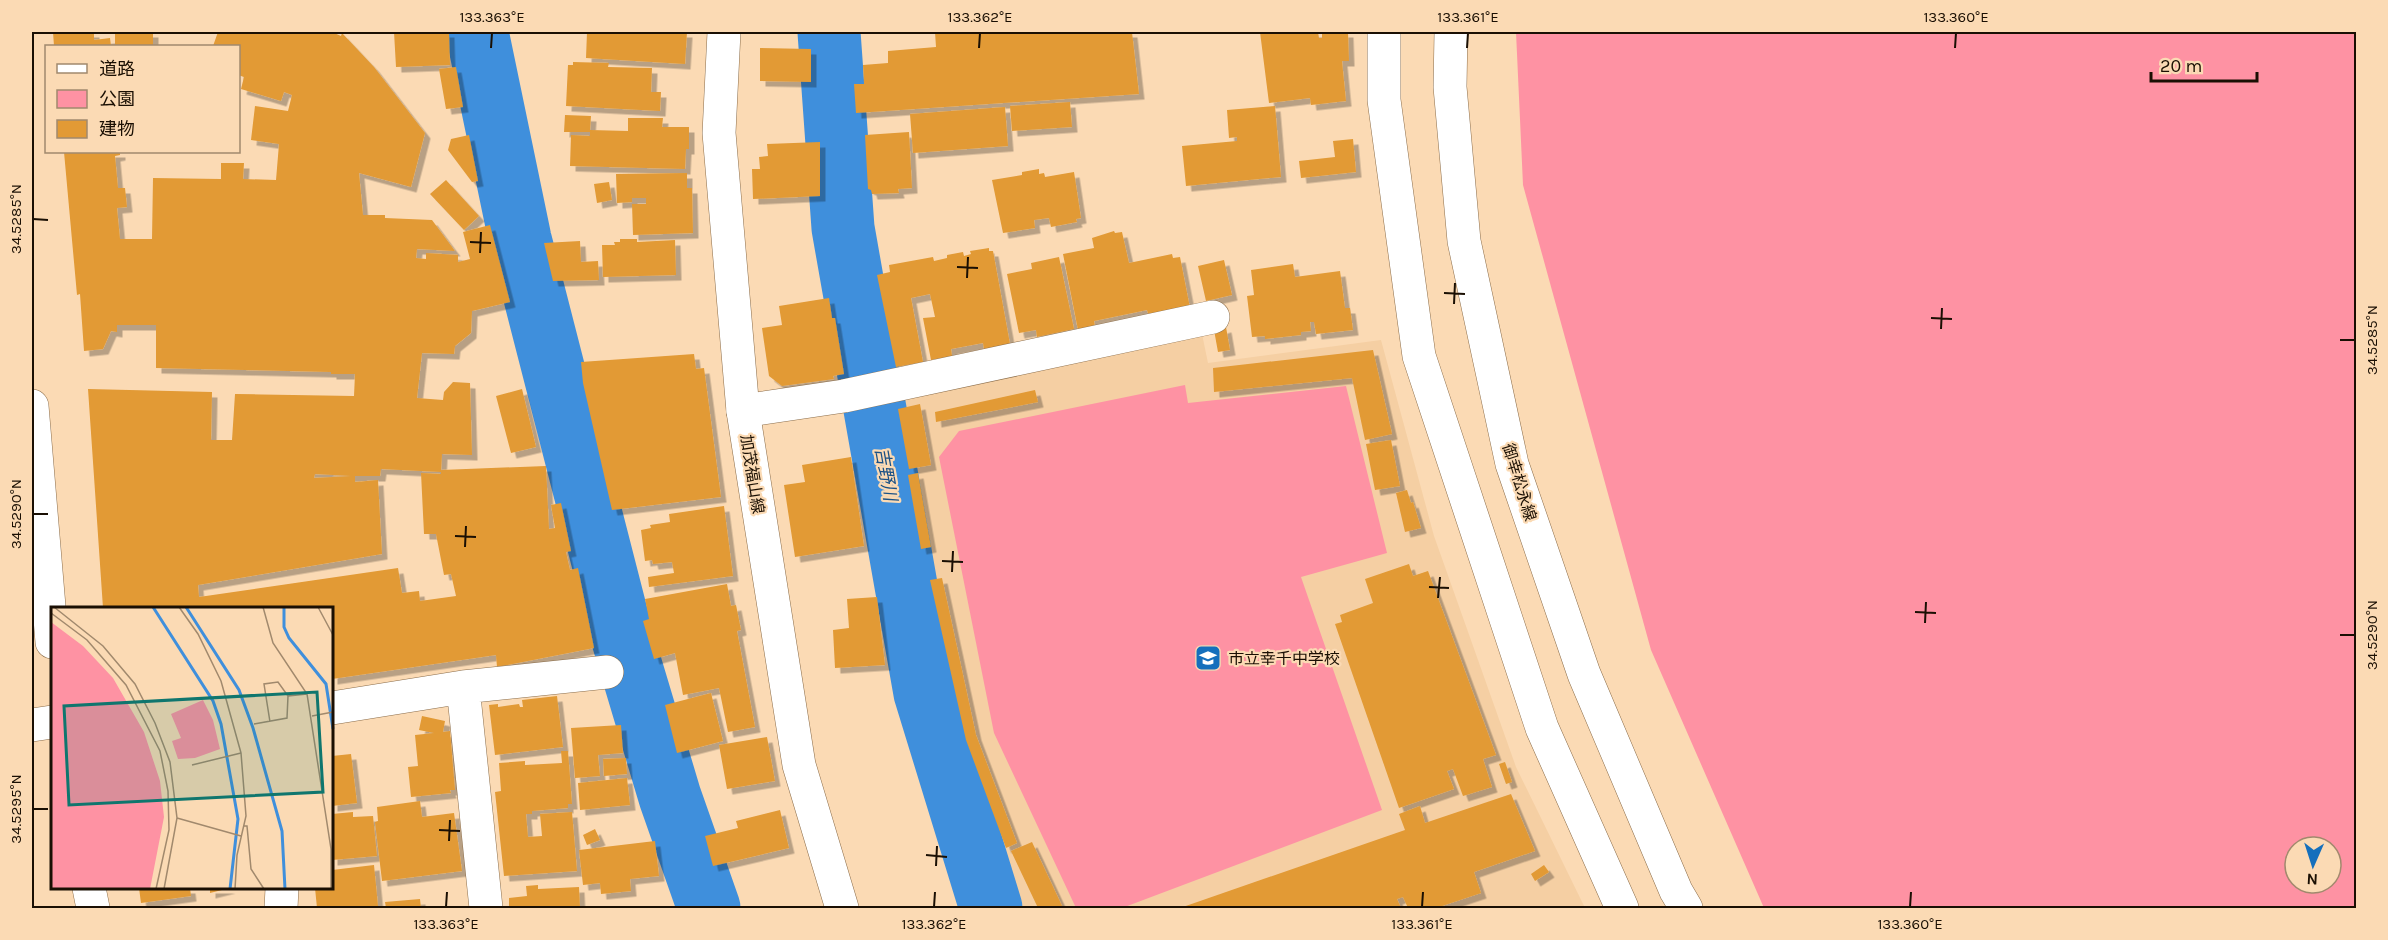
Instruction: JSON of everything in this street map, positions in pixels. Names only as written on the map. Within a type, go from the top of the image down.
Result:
[{"type":"street","name":"加茂福山線","points":[[724,32],[719,133],[743,411],[799,765],[842,909]]},
{"type":"street","points":[[1384,32],[1384,100],[1419,356],[1542,728],[1622,909]]},
{"type":"street","name":"御幸松永線","points":[[1451,32],[1450,87],[1464,241],[1512,464],[1584,674],[1676,891],[1686,909]]},
{"type":"street","points":[[743,411],[844,396],[1214,316]]},
{"type":"street","points":[[32,406],[51,630]]},
{"type":"street","points":[[333,708],[463,687],[607,672]]},
{"type":"street","points":[[463,687],[486,909]]},
{"type":"street","points":[[32,725],[51,722]]},
{"type":"street","points":[[89,889],[93,909]]},
{"type":"street","points":[[281,909],[282,889]]},
{"type":"shaded area","name":"市立幸千中学校","points":[[1202,334],[1208,363],[1381,340],[1434,536],[1516,767],[1585,908],[1016,908],[957,747],[919,570],[888,399]]},
{"type":"green space","points":[[1516,32],[2356,32],[2356,908],[1764,908],[1651,650],[1523,185]]},
{"type":"green space","points":[[1185,385],[1188,403],[1346,386],[1387,553],[1301,577],[1382,810],[1122,908],[1076,908],[994,733],[939,457],[959,431]]},
{"type":"building","points":[[53,32],[94,32],[94,40],[110,38],[111,45],[54,45]]},
{"type":"building","points":[[153,32],[153,45],[115,45],[115,33]]},
{"type":"building","points":[[218,32],[332,32],[341,36],[342,33],[374,67],[425,133],[411,187],[359,173],[363,215],[432,220],[455,251],[417,249],[416,258],[426,259],[426,253],[458,255],[458,262],[470,259],[463,232],[490,225],[510,302],[472,311],[471,333],[455,346],[454,354],[422,353],[417,398],[443,400],[444,392],[453,382],[470,383],[472,455],[442,454],[441,470],[546,466],[549,529],[555,528],[551,505],[561,503],[571,551],[566,552],[570,570],[578,568],[594,648],[497,667],[496,655],[333,679],[333,607],[103,607],[88,389],[212,392],[211,440],[232,440],[235,394],[354,396],[355,374],[156,368],[156,325],[117,325],[117,332],[111,331],[103,349],[84,351],[64,153],[120,153],[115,156],[118,188],[125,188],[127,207],[117,208],[120,239],[152,239],[153,178],[221,179],[221,163],[244,163],[243,179],[276,180],[279,144],[251,140],[255,106],[288,111],[292,95],[284,92],[281,101],[241,89],[244,77],[240,76],[240,45],[213,45]],"holes":[[[381,469],[441,472],[441,474],[421,473],[424,534],[436,534],[444,575],[451,574],[456,596],[420,601],[419,591],[402,593],[398,568],[199,597],[198,585],[382,554],[378,480],[355,482],[355,476],[380,476]],[[315,474],[351,476],[314,478]]]},
{"type":"building","points":[[394,32],[449,32],[450,65],[396,67]]},
{"type":"building","points":[[587,32],[687,32],[685,64],[586,58]]},
{"type":"building","points":[[935,32],[1132,32],[1139,94],[856,113],[854,84],[864,84],[863,65],[888,63],[888,51],[936,47]]},
{"type":"building","points":[[1260,32],[1318,32],[1319,38],[1322,38],[1322,32],[1348,32],[1349,61],[1342,61],[1346,101],[1311,105],[1310,98],[1269,103]]},
{"type":"building","points":[[760,48],[811,49],[811,82],[760,81]]},
{"type":"building","points":[[573,62],[609,63],[608,67],[652,68],[651,92],[661,92],[660,111],[566,106],[568,65],[573,65]]},
{"type":"building","points":[[456,67],[463,107],[446,109],[439,69]]},
{"type":"building","points":[[1070,102],[1072,127],[1012,131],[1010,106]]},
{"type":"building","points":[[1275,106],[1281,177],[1186,186],[1182,146],[1237,141],[1237,137],[1229,138],[1227,110]]},
{"type":"building","points":[[1005,107],[1008,146],[913,153],[910,114]]},
{"type":"building","points":[[565,115],[591,116],[590,130],[628,131],[628,118],[663,118],[662,127],[689,127],[689,149],[686,149],[685,169],[570,166],[571,135],[590,136],[590,132],[564,132]]},
{"type":"building","points":[[909,132],[912,188],[898,189],[899,193],[872,194],[868,189],[865,135]]},
{"type":"building","points":[[469,135],[478,181],[472,182],[448,150],[451,139]]},
{"type":"building","points":[[1353,139],[1356,172],[1301,178],[1299,161],[1335,157],[1333,141]]},
{"type":"building","points":[[820,142],[820,196],[753,199],[752,169],[760,169],[759,157],[768,156],[767,144]]},
{"type":"building","points":[[1039,169],[1039,174],[1044,173],[1045,177],[1074,172],[1081,218],[1076,219],[1077,222],[1051,227],[1049,218],[1034,220],[1035,228],[1003,233],[992,180],[1022,175],[1022,172]]},
{"type":"building","points":[[687,173],[687,188],[692,188],[693,233],[633,235],[632,204],[646,204],[646,198],[632,198],[632,202],[617,203],[616,174]]},
{"type":"building","points":[[446,180],[479,216],[464,230],[430,194]]},
{"type":"building","points":[[609,182],[612,200],[597,203],[594,184]]},
{"type":"building","points":[[1114,231],[1115,233],[1122,232],[1129,263],[1172,254],[1173,258],[1180,257],[1190,308],[1149,316],[1147,310],[1094,321],[1095,327],[1078,330],[1063,254],[1094,248],[1092,238]]},
{"type":"building","points":[[620,239],[637,239],[637,242],[675,240],[676,275],[603,277],[602,245],[615,245],[614,242],[620,242]]},
{"type":"building","points":[[580,241],[581,262],[598,261],[599,280],[553,281],[544,243]]},
{"type":"building","points":[[989,248],[989,251],[993,251],[1010,344],[984,349],[983,343],[951,349],[952,356],[931,360],[923,318],[935,317],[930,294],[911,298],[923,362],[896,367],[877,275],[890,272],[889,265],[933,257],[934,261],[947,258],[947,255],[963,252],[964,256],[971,254],[970,251]]},
{"type":"building","points":[[1059,257],[1074,329],[1037,337],[1036,330],[1019,333],[1007,274],[1032,269],[1031,263]]},
{"type":"building","points":[[1224,260],[1232,295],[1206,301],[1198,266]]},
{"type":"building","points":[[1293,264],[1295,277],[1340,271],[1345,308],[1350,308],[1353,330],[1316,334],[1314,322],[1310,322],[1311,331],[1301,332],[1301,335],[1265,339],[1265,336],[1252,337],[1247,296],[1254,295],[1251,270]]},
{"type":"building","points":[[829,298],[832,318],[835,318],[844,374],[833,376],[834,379],[782,386],[769,376],[762,328],[782,325],[779,306]]},
{"type":"building","points":[[1226,327],[1230,350],[1218,352],[1214,330]]},
{"type":"building","points":[[1373,350],[1392,434],[1365,440],[1352,378],[1214,392],[1213,368]]},
{"type":"building","points":[[694,354],[696,369],[704,368],[721,497],[612,510],[583,383],[581,362]]},
{"type":"building","points":[[522,389],[536,447],[511,453],[496,396]]},
{"type":"building","points":[[1035,390],[1038,402],[936,422],[935,412]]},
{"type":"building","points":[[920,404],[931,465],[909,469],[898,409]]},
{"type":"building","points":[[1391,440],[1400,486],[1375,490],[1366,444]]},
{"type":"building","points":[[851,457],[864,546],[795,557],[784,485],[805,482],[802,465]]},
{"type":"building","points":[[918,473],[931,547],[921,549],[908,475]]},
{"type":"building","points":[[1407,490],[1421,528],[1405,532],[1396,493]]},
{"type":"building","points":[[724,506],[733,576],[649,587],[648,577],[674,573],[672,562],[653,564],[652,560],[645,561],[641,530],[651,528],[650,525],[670,522],[669,514]]},
{"type":"building","points":[[1409,564],[1413,576],[1428,571],[1496,755],[1483,759],[1492,787],[1463,796],[1453,769],[1447,771],[1454,789],[1399,808],[1335,624],[1342,622],[1340,615],[1373,603],[1365,579]]},
{"type":"building","points":[[942,578],[976,735],[1017,843],[1006,848],[966,740],[930,580]]},
{"type":"building","points":[[727,584],[731,606],[736,605],[741,630],[737,631],[755,727],[728,732],[719,688],[683,695],[675,653],[654,659],[643,621],[649,619],[645,599]]},
{"type":"building","points":[[877,597],[885,665],[835,668],[833,630],[849,628],[847,599]]},
{"type":"building","points":[[711,693],[723,741],[677,753],[665,705]]},
{"type":"building","points":[[557,696],[563,747],[495,755],[489,705],[498,704],[498,707],[519,704],[523,707],[522,700]]},
{"type":"building","points":[[422,716],[445,721],[443,732],[450,731],[455,790],[450,790],[451,793],[411,797],[408,767],[418,766],[415,735],[434,733],[419,730]]},
{"type":"building","points":[[621,725],[623,753],[598,755],[600,776],[575,778],[571,728]]},
{"type":"building","points":[[767,737],[775,781],[727,789],[719,745]]},
{"type":"building","points":[[561,751],[568,751],[572,804],[568,804],[568,808],[532,811],[532,814],[526,814],[528,837],[542,836],[540,814],[572,812],[577,871],[504,876],[495,792],[501,791],[499,763],[525,761],[525,765],[562,763]]},
{"type":"building","points":[[351,754],[357,803],[333,806],[333,756]]},
{"type":"building","points":[[626,758],[627,774],[604,776],[603,759]]},
{"type":"building","points":[[1505,762],[1512,782],[1506,784],[1499,764]]},
{"type":"building","points":[[627,778],[630,805],[580,810],[578,783]]},
{"type":"building","points":[[1511,794],[1535,851],[1474,872],[1481,893],[1436,908],[1408,908],[1403,897],[1397,899],[1401,908],[1382,908],[1381,906],[1373,908],[1180,908],[1405,830],[1399,814],[1420,806],[1425,823]]},
{"type":"building","points":[[420,801],[422,817],[454,813],[462,871],[382,881],[375,822],[378,821],[377,807]]},
{"type":"building","points":[[780,810],[789,848],[713,866],[705,836],[738,828],[736,821]]},
{"type":"building","points":[[353,812],[353,817],[373,816],[377,856],[333,860],[333,814]]},
{"type":"building","points":[[595,829],[600,840],[587,845],[583,835]]},
{"type":"building","points":[[655,841],[659,876],[630,879],[631,891],[601,894],[600,883],[583,885],[579,850]]},
{"type":"building","points":[[1032,842],[1063,908],[1038,908],[1011,851]]},
{"type":"building","points":[[374,865],[378,906],[317,908],[315,889],[333,889],[333,870]]},
{"type":"building","points":[[1544,865],[1549,872],[1535,881],[1531,874]]},
{"type":"building","points":[[538,885],[538,889],[579,887],[580,908],[509,908],[509,898],[527,896],[526,886]]},
{"type":"building","points":[[139,889],[190,889],[191,896],[141,903]]},
{"type":"building","points":[[210,889],[226,889],[210,893]]},
{"type":"building","points":[[420,899],[421,908],[386,908],[385,902]]},
{"type":"waterway","points":[[477,32],[520,239],[623,640],[670,797],[709,908]]},
{"type":"waterway","name":"吉野川","points":[[829,32],[843,228],[925,693],[991,908]]},
{"type":"place","name":"市立幸千中学校","points":[[1208,658]]}]
